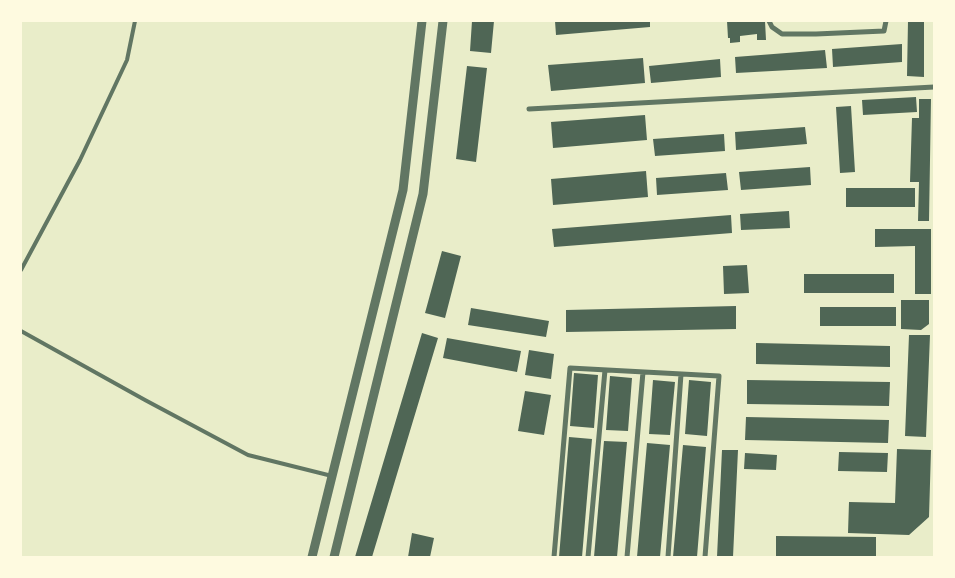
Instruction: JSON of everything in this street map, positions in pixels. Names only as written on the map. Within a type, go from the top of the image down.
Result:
[{"type":"street","points":[[312,557],[402,190],[422,21]]},
{"type":"street","points":[[334,557],[423,194],[443,21]]},
{"type":"street","points":[[769,21],[772,27],[782,34],[884,32],[886,21]]},
{"type":"street","points":[[529,109],[934,87]]},
{"type":"street","points":[[554,557],[570,368],[719,376],[705,557]]},
{"type":"street","points":[[588,557],[605,370]]},
{"type":"street","points":[[627,557],[643,372]]},
{"type":"street","points":[[668,557],[682,374]]},
{"type":"lane","points":[[21,270],[80,160],[127,60],[135,21]]},
{"type":"lane","points":[[21,331],[248,455],[332,476]]},
{"type":"building","points":[[472,21],[494,21],[491,53],[470,51]]},
{"type":"building","points":[[555,21],[650,21],[650,27],[556,35]]},
{"type":"building","points":[[727,21],[765,21],[766,40],[757,40],[757,34],[740,36],[740,42],[730,43]]},
{"type":"building","points":[[908,21],[924,21],[924,77],[907,76]]},
{"type":"building","points":[[902,44],[902,62],[833,67],[832,49]]},
{"type":"building","points":[[825,50],[827,68],[736,73],[735,57]]},
{"type":"building","points":[[643,58],[645,83],[551,91],[548,65]]},
{"type":"building","points":[[720,59],[721,77],[651,83],[649,66]]},
{"type":"building","points":[[467,66],[487,68],[476,162],[456,159]]},
{"type":"building","points":[[916,97],[917,112],[863,115],[862,100]]},
{"type":"building","points":[[919,99],[931,99],[929,221],[918,221],[919,182],[910,182],[912,118],[919,118]]},
{"type":"building","points":[[851,106],[855,172],[840,173],[836,107]]},
{"type":"building","points":[[645,115],[647,140],[553,148],[551,122]]},
{"type":"building","points":[[805,127],[807,144],[736,150],[735,132]]},
{"type":"building","points":[[724,134],[725,151],[655,156],[653,139]]},
{"type":"building","points":[[810,167],[811,185],[741,190],[739,172]]},
{"type":"building","points":[[646,171],[648,197],[553,205],[551,179]]},
{"type":"building","points":[[726,173],[728,190],[657,195],[656,178]]},
{"type":"building","points":[[846,188],[915,188],[915,207],[846,207]]},
{"type":"building","points":[[789,211],[790,228],[741,230],[740,214]]},
{"type":"building","points":[[731,215],[732,233],[554,247],[552,229]]},
{"type":"building","points":[[875,229],[931,229],[931,294],[915,294],[915,246],[875,247]]},
{"type":"building","points":[[442,251],[461,256],[445,318],[425,313]]},
{"type":"building","points":[[747,265],[749,293],[724,294],[723,266]]},
{"type":"building","points":[[804,274],[894,274],[894,293],[804,293]]},
{"type":"building","points":[[901,300],[929,300],[929,324],[921,330],[901,329]]},
{"type":"building","points":[[736,306],[736,329],[566,332],[566,310]]},
{"type":"building","points":[[820,307],[896,307],[896,326],[820,326]]},
{"type":"building","points":[[471,308],[549,321],[546,337],[468,325]]},
{"type":"building","points":[[422,333],[438,338],[372,557],[355,557]]},
{"type":"building","points":[[909,335],[930,335],[926,437],[905,436]]},
{"type":"building","points":[[447,338],[521,351],[517,372],[443,358]]},
{"type":"building","points":[[756,343],[890,346],[890,367],[756,364]]},
{"type":"building","points":[[529,350],[554,354],[551,379],[525,375]]},
{"type":"building","points":[[574,373],[598,375],[594,428],[570,426]]},
{"type":"building","points":[[610,376],[632,378],[628,431],[606,430]]},
{"type":"building","points":[[653,380],[675,382],[670,435],[649,434]]},
{"type":"building","points":[[689,380],[711,382],[707,436],[685,434]]},
{"type":"building","points":[[747,380],[890,382],[889,406],[747,404]]},
{"type":"building","points":[[525,391],[551,395],[544,435],[518,431]]},
{"type":"building","points":[[746,417],[889,420],[888,443],[745,440]]},
{"type":"building","points":[[569,437],[592,439],[582,557],[559,557]]},
{"type":"building","points":[[604,441],[627,442],[617,557],[594,557]]},
{"type":"building","points":[[647,443],[670,445],[660,557],[637,557]]},
{"type":"building","points":[[683,445],[706,447],[697,557],[673,557]]},
{"type":"building","points":[[897,449],[931,450],[929,517],[909,535],[848,533],[849,502],[895,503]]},
{"type":"building","points":[[722,450],[738,450],[733,557],[717,557]]},
{"type":"building","points":[[839,452],[888,453],[887,472],[838,471]]},
{"type":"building","points":[[745,453],[777,455],[776,470],[744,469]]},
{"type":"building","points":[[412,533],[434,538],[430,557],[408,557]]},
{"type":"building","points":[[776,536],[876,537],[876,557],[776,557]]}]
